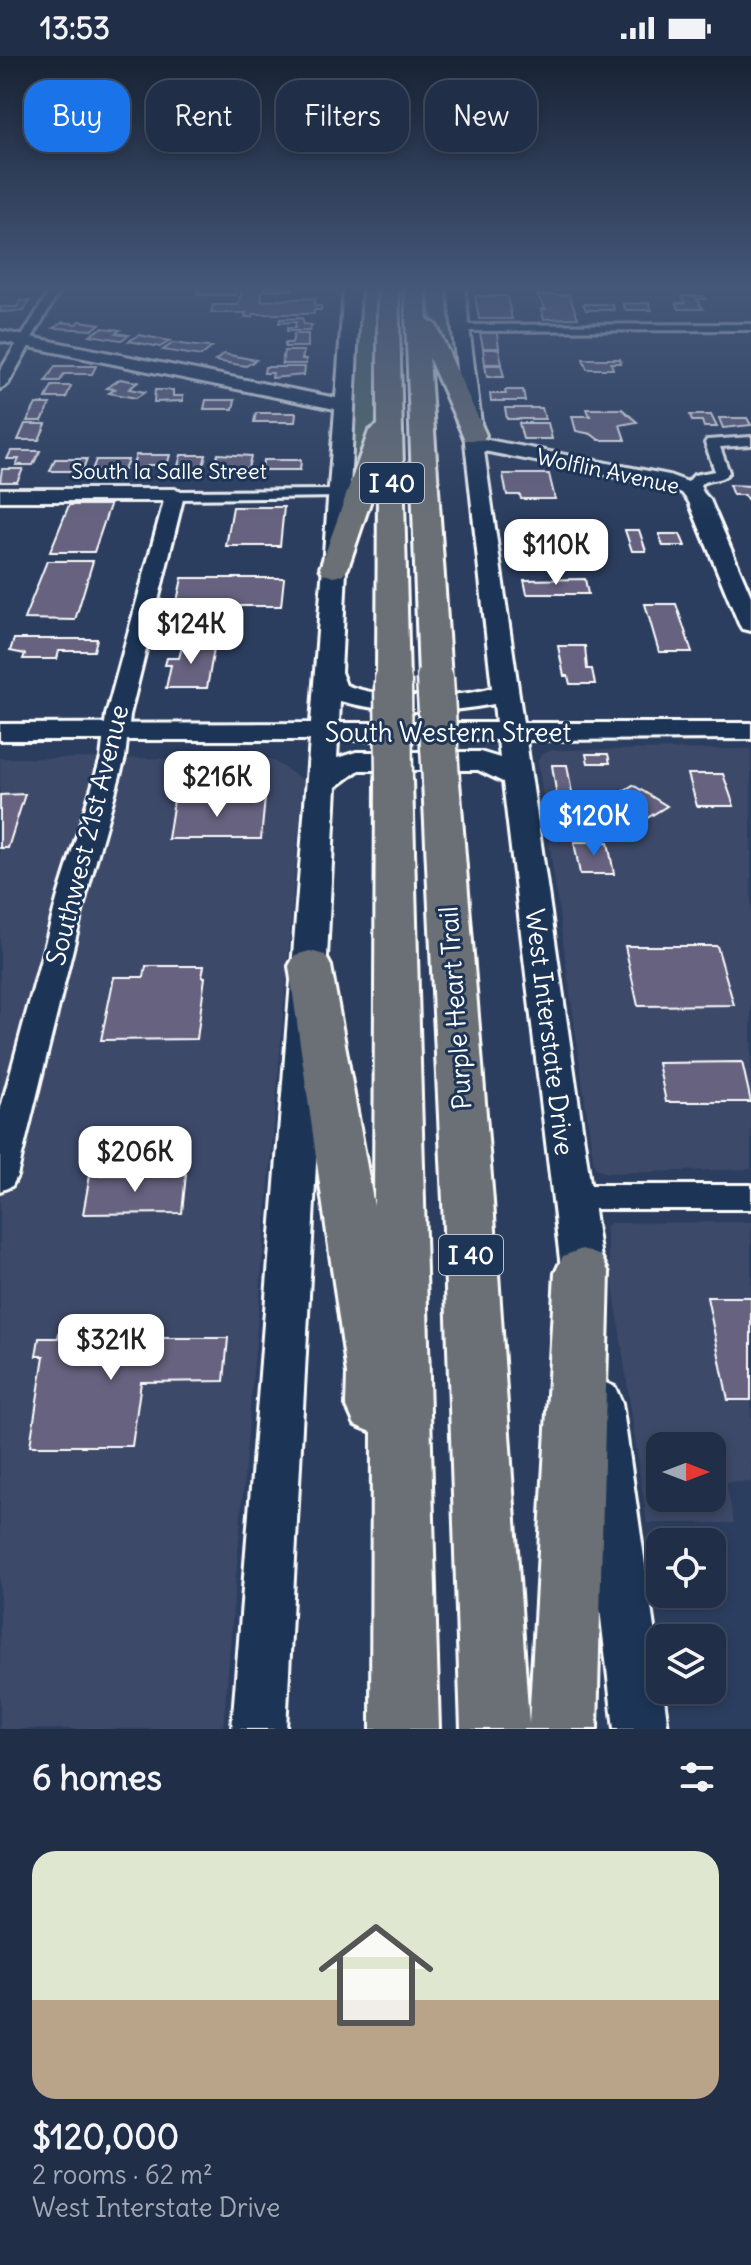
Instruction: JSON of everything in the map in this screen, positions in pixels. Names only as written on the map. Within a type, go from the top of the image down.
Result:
[{"type":"highway","name":"Purple Heart Trail","points":[[391,365],[393,680],[417,781],[468,1201],[495,1729]]},
{"type":"highway","name":"Purple Heart Trail","points":[[405,1729],[417,781],[435,678],[419,365]]},
{"type":"highway","points":[[444,365],[474,439]]},
{"type":"highway","points":[[334,568],[379,437],[392,388]]},
{"type":"highway","points":[[310,966],[375,1374],[376,1564],[396,1729]]},
{"type":"highway","points":[[563,1729],[582,1273]]},
{"type":"main road","points":[[145,365],[345,405]]},
{"type":"main road","points":[[259,1729],[347,365]]},
{"type":"main road","name":"West Interstate Drive","points":[[465,365],[505,692],[641,1729]]},
{"type":"main road","name":"Wolflin Avenue","points":[[474,439],[699,489],[751,624]]},
{"type":"main road","points":[[328,672],[335,690],[373,701],[471,702],[491,699],[505,692]]},
{"type":"main road","name":"South Western Street","points":[[0,732],[751,731]]},
{"type":"main road","points":[[321,784],[345,765],[356,761],[480,761],[500,767],[517,778]]},
{"type":"street","points":[[0,384],[11,365]]},
{"type":"street","points":[[699,489],[722,472],[712,443],[751,441]]},
{"type":"street","name":"South la Salle Street","points":[[0,495],[339,494]]},
{"type":"street","name":"Southwest 21st Avenue","points":[[0,1176],[72,896],[113,758],[116,732],[175,495]]},
{"type":"street","points":[[572,1197],[751,1197]]},
{"type":"shaded area","points":[[751,749],[751,1169],[607,1173],[598,1170],[594,1165],[538,761],[541,755],[552,750]]},
{"type":"shaded area","points":[[0,758],[270,759],[303,780],[223,1729],[0,1729]]},
{"type":"shaded area","points":[[751,1222],[751,1482],[726,1482],[734,1523],[647,1523],[605,1227],[611,1223]]},
{"type":"green space","points":[[353,365],[379,365],[379,416],[369,457],[347,503]]},
{"type":"green space","points":[[452,365],[458,365],[461,384]]},
{"type":"building","points":[[485,365],[501,365],[504,377],[487,377]]},
{"type":"building","points":[[585,365],[612,365],[613,369],[587,369]]},
{"type":"building","points":[[55,366],[96,366],[92,374],[64,374],[60,381],[46,381]]},
{"type":"building","points":[[265,367],[305,367],[304,375],[272,378],[273,373],[264,373]]},
{"type":"building","points":[[120,379],[138,382],[129,389],[145,392],[136,398],[109,393],[115,389],[107,388]]},
{"type":"building","points":[[52,386],[71,386],[66,398],[46,398]]},
{"type":"building","points":[[155,390],[173,390],[173,396],[183,396],[183,401],[154,402]]},
{"type":"building","points":[[505,390],[523,390],[525,401],[491,401],[490,394],[506,394]]},
{"type":"building","points":[[206,400],[235,400],[233,409],[204,409]]},
{"type":"building","points":[[36,404],[50,404],[42,421],[27,421]]},
{"type":"building","points":[[505,408],[542,408],[545,419],[507,419]]},
{"type":"building","points":[[587,409],[622,409],[637,422],[620,425],[625,440],[599,440],[591,434],[576,431],[572,416],[590,416]]},
{"type":"building","points":[[256,413],[296,413],[295,422],[254,422]]},
{"type":"building","points":[[690,415],[711,415],[717,427],[704,427],[702,421],[692,421]]},
{"type":"building","points":[[719,418],[747,418],[751,425],[723,428]]},
{"type":"building","points":[[519,423],[548,423],[552,439],[523,439]]},
{"type":"building","points":[[25,424],[46,424],[39,440],[18,440]]},
{"type":"building","points":[[11,451],[40,451],[33,465],[16,465],[19,459],[7,459]]},
{"type":"building","points":[[218,454],[251,456],[248,468],[214,470]]},
{"type":"building","points":[[136,455],[170,455],[167,465],[148,465],[147,470],[131,470]]},
{"type":"building","points":[[181,455],[206,455],[202,470],[184,470],[185,466],[178,466]]},
{"type":"building","points":[[55,459],[87,459],[82,471],[50,471]]},
{"type":"building","points":[[96,460],[128,460],[124,470],[92,470]]},
{"type":"building","points":[[263,460],[301,460],[300,470],[262,470]]},
{"type":"building","points":[[2,469],[23,469],[17,482],[0,482]]},
{"type":"building","points":[[503,474],[549,474],[555,499],[521,499],[520,495],[507,495]]},
{"type":"building","points":[[729,485],[751,486],[751,504],[744,495],[733,495]]},
{"type":"building","points":[[69,505],[110,505],[94,552],[50,552]]},
{"type":"building","points":[[233,507],[284,507],[280,546],[226,546]]},
{"type":"building","points":[[625,530],[639,530],[646,551],[632,551]]},
{"type":"building","points":[[659,534],[680,534],[685,546],[663,546]]},
{"type":"building","points":[[47,561],[93,561],[75,620],[24,619]]},
{"type":"building","points":[[182,578],[284,578],[281,606],[176,606]]},
{"type":"building","points":[[585,579],[588,594],[527,594],[524,580]]},
{"type":"building","points":[[645,604],[676,604],[692,652],[659,652]]},
{"type":"building","points":[[14,639],[97,639],[94,651],[59,651],[57,659],[23,659],[25,654],[10,651]]},
{"type":"building","points":[[183,643],[215,643],[207,688],[166,688],[171,665],[165,665],[167,658],[179,658]]},
{"type":"building","points":[[558,646],[585,646],[587,669],[592,669],[595,684],[570,684],[568,676],[564,676]]},
{"type":"building","points":[[586,754],[608,754],[610,763],[588,763]]},
{"type":"building","points":[[552,765],[567,765],[574,804],[558,804]]},
{"type":"building","points":[[688,774],[723,774],[734,806],[697,806]]},
{"type":"building","points":[[633,785],[667,806],[639,823],[606,802]]},
{"type":"building","points":[[25,794],[8,848],[0,848],[0,795]]},
{"type":"building","points":[[265,798],[261,839],[168,839],[174,800]]},
{"type":"building","points":[[574,842],[608,842],[614,874],[580,874]]},
{"type":"building","points":[[625,946],[717,946],[734,1005],[638,1006]]},
{"type":"building","points":[[146,966],[204,966],[197,1039],[101,1040],[114,977],[144,977]]},
{"type":"building","points":[[742,1062],[751,1102],[666,1102],[658,1063]]},
{"type":"building","points":[[186,1174],[182,1213],[83,1214],[90,1175]]},
{"type":"building","points":[[707,1297],[751,1297],[751,1400],[728,1400]]},
{"type":"building","points":[[60,1330],[148,1330],[147,1338],[228,1338],[224,1381],[141,1382],[132,1446],[30,1446],[44,1356],[36,1356],[39,1338],[58,1338]]}]
